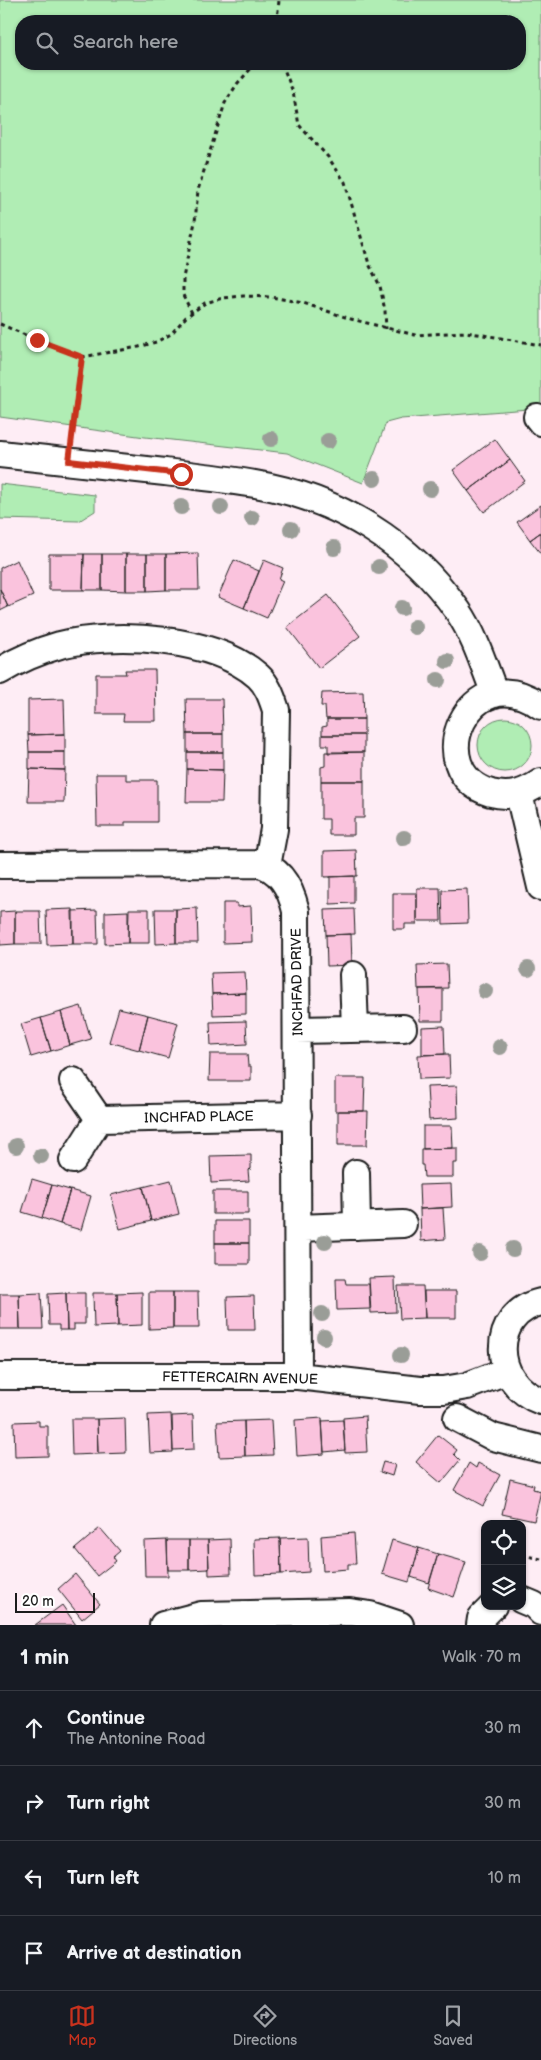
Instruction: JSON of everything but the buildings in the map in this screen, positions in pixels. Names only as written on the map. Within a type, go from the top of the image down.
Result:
[{"type":"street","points":[[0,454],[257,484],[306,497],[355,517],[397,544],[437,584],[459,612],[477,647],[495,694]]},
{"type":"street","points":[[0,671],[24,658],[60,645],[96,640],[136,638],[171,641],[203,649],[237,662],[259,677],[270,693],[276,710],[274,829],[267,866],[258,864],[0,865]]},
{"type":"street","points":[[541,706],[527,697],[511,693],[495,694],[479,701],[466,713],[457,729],[455,747],[459,764],[469,780],[484,790],[501,795],[530,788],[541,887]]},
{"type":"street","name":"INCHFAD DRIVE","points":[[267,866],[288,886],[296,911],[298,1376]]},
{"type":"street","points":[[354,975],[355,1029]]},
{"type":"street","points":[[297,1030],[403,1028]]},
{"type":"street","points":[[73,1081],[99,1120],[73,1160]]},
{"type":"street","name":"INCHFAD PLACE","points":[[99,1120],[298,1115]]},
{"type":"street","points":[[356,1173],[357,1226]]},
{"type":"street","points":[[298,1228],[403,1224]]},
{"type":"street","points":[[541,1302],[523,1310],[511,1322],[504,1338],[502,1355],[506,1371],[516,1386],[529,1396],[541,1401]]},
{"type":"street","name":"FETTERCAIRN AVENUE","points":[[0,1376],[298,1376],[420,1390],[444,1390],[467,1386],[506,1371]]},
{"type":"street","points":[[457,1418],[492,1437],[541,1449]]},
{"type":"street","points":[[526,1602],[534,1605],[541,1612]]},
{"type":"street","points":[[480,1625],[481,1618],[489,1610]]},
{"type":"street","points":[[163,1625],[201,1615],[350,1612],[370,1615],[400,1625]]},
{"type":"path","points":[[278,15],[279,0]]},
{"type":"path","points":[[192,313],[183,295],[183,278],[195,222],[198,190],[225,103],[237,84],[250,70]]},
{"type":"path","points":[[284,70],[293,92],[299,125],[328,157],[344,182],[369,264],[380,286],[386,329]]},
{"type":"path","points":[[0,324],[82,357],[139,347],[156,342],[171,334],[205,303],[223,298],[271,297],[303,303],[386,329],[415,335],[466,332],[541,345]]},
{"type":"path","points":[[69,461],[82,357]]},
{"type":"path","points":[[526,1556],[541,1559]]},
{"type":"green space","points":[[0,0],[541,0],[541,408],[401,419],[386,423],[363,483],[287,453],[145,437],[0,417]]},
{"type":"green space","points":[[0,484],[95,495],[95,511],[79,521],[0,519]]},
{"type":"green space","points":[[505,718],[515,720],[524,726],[530,735],[532,745],[530,755],[524,764],[515,770],[505,772],[495,770],[486,764],[480,755],[478,745],[480,735],[486,726],[495,720]]},
{"type":"route","points":[[37,340],[82,357],[69,461],[181,474]]}]
